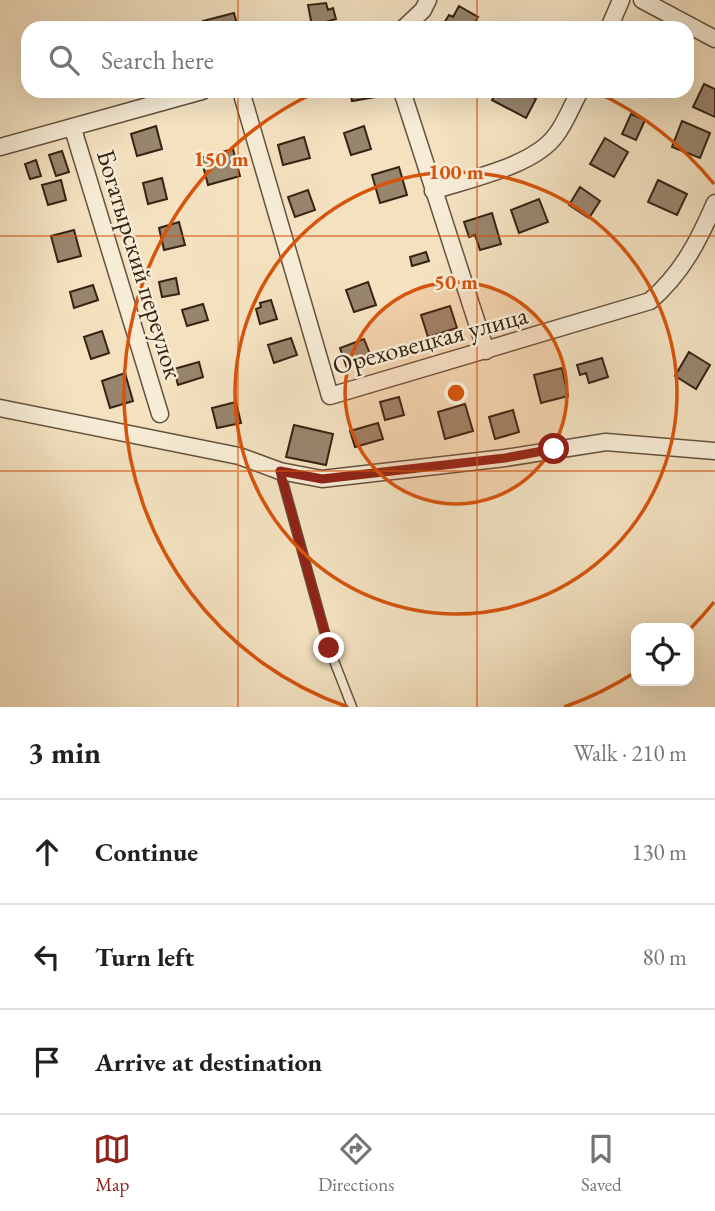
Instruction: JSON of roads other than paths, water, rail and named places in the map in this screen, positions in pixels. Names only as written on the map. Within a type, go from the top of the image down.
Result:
[{"type":"street","points":[[411,21],[423,10],[428,0]]},
{"type":"street","points":[[612,21],[621,0]]},
{"type":"street","points":[[642,0],[681,21]]},
{"type":"street","points":[[694,28],[715,39]]},
{"type":"street","points":[[0,147],[178,98]]},
{"type":"street","name":"Ореховецкая улица","points":[[243,98],[330,396],[650,301],[673,281],[695,249],[715,203]]},
{"type":"street","points":[[404,98],[486,351]]},
{"type":"street","points":[[433,191],[524,160],[543,148],[556,136],[576,98]]},
{"type":"street","name":"Богатырский переулок","points":[[73,129],[160,414]]},
{"type":"street","points":[[0,408],[239,456],[280,471],[322,479],[505,458],[606,442],[715,451]]},
{"type":"lane","points":[[280,471],[329,648],[352,707]]}]
